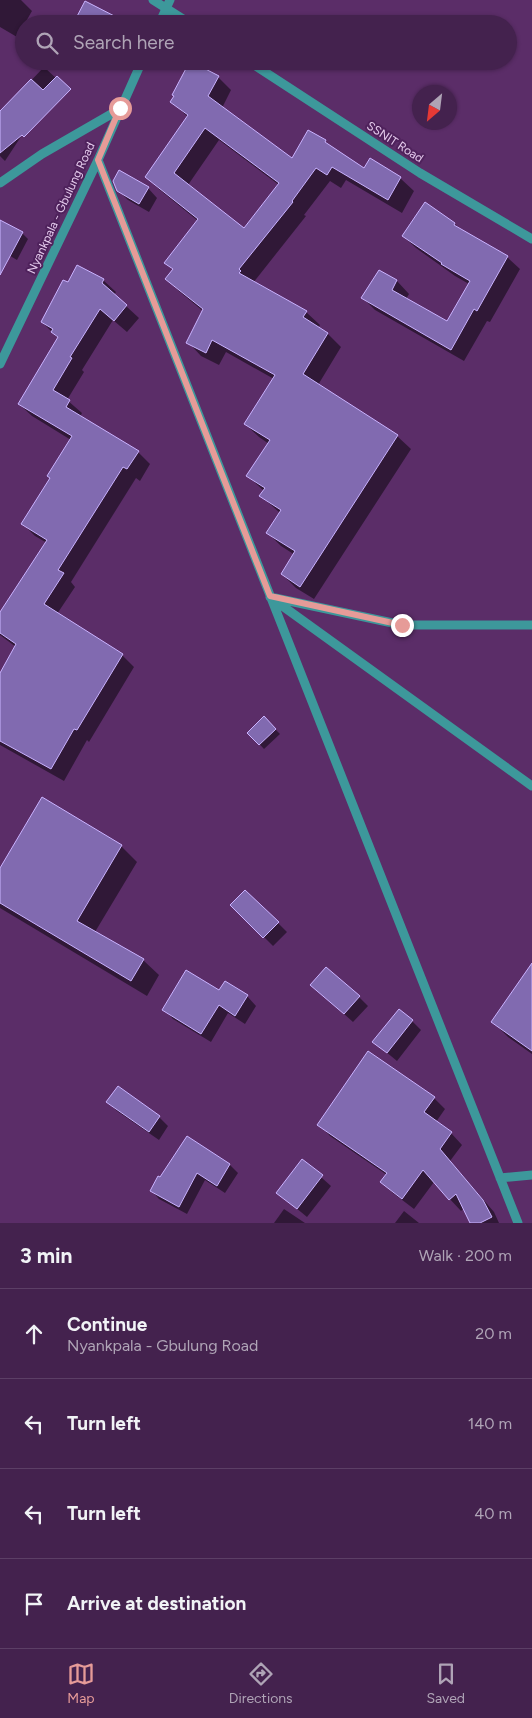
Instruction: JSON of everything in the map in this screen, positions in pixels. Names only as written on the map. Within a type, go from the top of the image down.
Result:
[{"type":"street","points":[[153,0],[168,4],[181,15]]},
{"type":"street","name":"Nyankpala - Gbulung Road","points":[[0,364],[98,160],[138,70]]},
{"type":"street","name":"SSNIT Road","points":[[262,70],[420,173],[532,239]]},
{"type":"street","points":[[0,183],[42,154],[120,108]]},
{"type":"street","points":[[98,160],[518,1223]]},
{"type":"street","points":[[270,596],[402,625],[532,625]]},
{"type":"street","points":[[270,596],[532,786]]},
{"type":"street","points":[[500,1178],[532,1175]]},
{"type":"building","points":[[85,1],[112,15],[78,15]]},
{"type":"building","points":[[185,70],[207,70],[219,76],[208,96],[292,158],[308,130],[326,140],[325,142],[364,168],[370,158],[401,177],[388,200],[332,167],[327,175],[316,168],[293,202],[239,269],[241,271],[239,273],[307,311],[303,317],[328,333],[303,374],[398,435],[300,587],[281,574],[295,551],[266,533],[281,510],[259,496],[265,488],[246,476],[270,440],[244,424],[275,375],[212,340],[206,353],[186,343],[203,309],[165,279],[173,269],[164,263],[198,219],[145,177],[188,115],[170,102],[174,96],[172,95]],"holes":[[[205,128],[279,183],[244,228],[174,173]]]},
{"type":"building","points":[[57,76],[71,89],[24,137],[22,135],[0,153],[0,111],[31,79],[43,90]]},
{"type":"building","points":[[119,170],[149,187],[139,204],[117,191],[113,181]]},
{"type":"building","points":[[425,202],[455,223],[454,225],[508,256],[477,311],[474,309],[451,350],[361,298],[379,270],[397,280],[392,290],[447,321],[470,281],[441,264],[402,236]]},
{"type":"building","points":[[0,220],[23,232],[0,275]]},
{"type":"building","points":[[77,265],[104,279],[102,283],[127,305],[114,321],[100,309],[70,357],[72,358],[53,390],[70,400],[66,407],[139,451],[127,469],[123,467],[58,570],[64,573],[44,604],[123,654],[77,730],[74,729],[51,769],[0,741],[0,673],[16,644],[0,633],[0,612],[47,540],[21,524],[50,478],[47,476],[72,436],[18,404],[58,337],[51,332],[53,329],[41,322],[63,280],[68,282]]},
{"type":"building","points":[[264,716],[276,729],[259,745],[247,733]]},
{"type":"building","points":[[42,797],[122,845],[77,921],[144,959],[131,981],[0,903],[0,868]]},
{"type":"building","points":[[245,890],[279,922],[263,938],[230,905]]},
{"type":"building","points":[[532,963],[532,1051],[491,1022]]},
{"type":"building","points":[[326,967],[360,996],[344,1014],[310,985]]},
{"type":"building","points":[[186,970],[219,990],[225,981],[248,995],[235,1016],[219,1005],[201,1034],[162,1010]]},
{"type":"building","points":[[399,1009],[413,1020],[387,1053],[372,1042]]},
{"type":"building","points":[[368,1051],[435,1097],[424,1112],[452,1132],[440,1149],[483,1200],[492,1217],[480,1223],[470,1223],[456,1194],[449,1200],[423,1170],[402,1199],[380,1182],[387,1173],[317,1125]]},
{"type":"building","points":[[118,1086],[160,1116],[149,1132],[106,1102]]},
{"type":"building","points":[[187,1136],[230,1164],[217,1186],[197,1173],[179,1207],[150,1191],[158,1176],[160,1177]]},
{"type":"building","points":[[302,1159],[323,1175],[297,1209],[276,1193]]},
{"type":"route","points":[[120,108],[98,160],[270,596],[402,625]]}]
